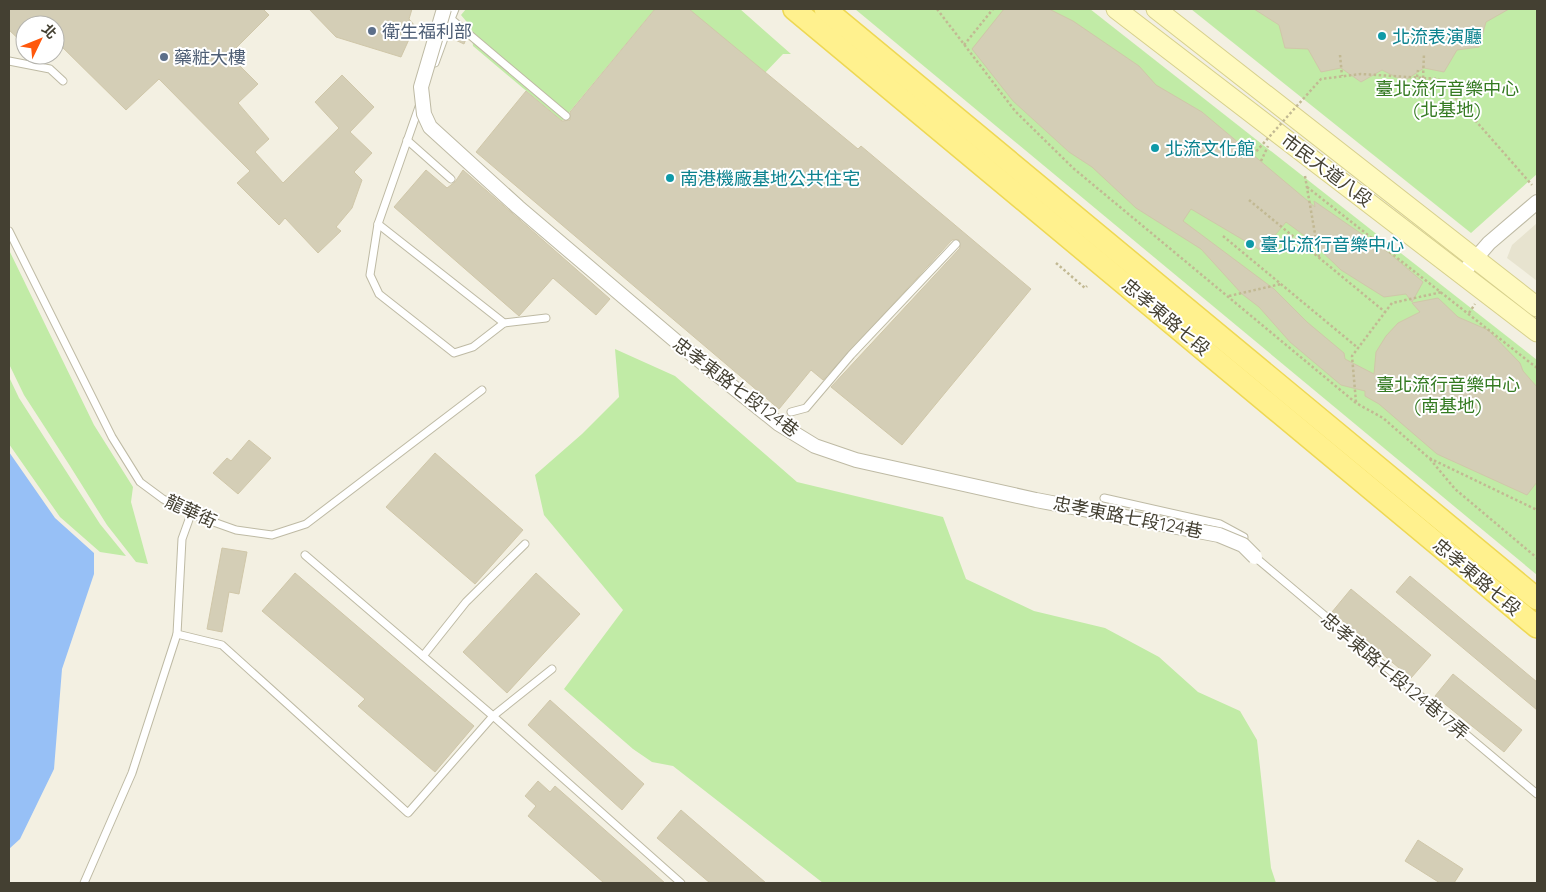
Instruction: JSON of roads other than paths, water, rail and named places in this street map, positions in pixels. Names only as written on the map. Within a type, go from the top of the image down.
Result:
[{"type":"main road","name":"忠孝東路七段","points":[[794,9],[1537,627]]},
{"type":"main road","name":"忠孝東路七段","points":[[825,9],[1537,599]]},
{"type":"street","name":"市民大道八段","points":[[1116,9],[1537,332]]},
{"type":"street","name":"市民大道八段","points":[[1156,9],[1537,307]]},
{"type":"street","name":"忠孝東路七段124巷","points":[[447,14],[421,88],[424,114],[430,127],[518,207],[649,318],[779,424],[815,446],[856,460],[1036,500],[1219,535],[1243,545],[1255,557]]},
{"type":"street","points":[[1462,274],[1474,258],[1537,202]]},
{"type":"lane","points":[[455,9],[447,14],[378,224],[370,275],[379,294],[454,353],[473,347],[504,323],[546,318]]},
{"type":"lane","points":[[447,14],[566,116]]},
{"type":"lane","points":[[9,61],[50,70],[63,81]]},
{"type":"lane","points":[[407,140],[451,179]]},
{"type":"lane","points":[[378,224],[504,323]]},
{"type":"lane","name":"龍華街","points":[[9,231],[112,437],[140,482],[163,499],[191,514],[236,530],[272,535],[306,524],[482,390]]},
{"type":"lane","points":[[791,412],[806,408],[851,356],[956,244]]},
{"type":"lane","points":[[1104,498],[1220,524],[1244,537],[1243,545]]},
{"type":"lane","points":[[84,883],[132,773],[177,634],[182,539],[191,514]]},
{"type":"lane","points":[[423,656],[466,602],[525,544]]},
{"type":"lane","points":[[305,555],[493,716],[681,883]]},
{"type":"lane","name":"忠孝東路七段124巷17弄","points":[[1255,557],[1537,794]]},
{"type":"lane","points":[[177,634],[222,645],[408,814],[493,716],[552,668]]},
{"type":"water","points":[[9,452],[55,518],[94,553],[94,574],[62,669],[54,769],[20,839],[9,849]]},
{"type":"place","name":"衛生福利部","points":[[372,31]]},
{"type":"place","name":"北流表演廳","points":[[1382,36]]},
{"type":"place","name":"藥粧大樓","points":[[164,57]]},
{"type":"place","name":"北流文化館","points":[[1155,148]]},
{"type":"place","name":"南港機廠基地公共住宅","points":[[670,178]]},
{"type":"place","name":"臺北流行音樂中心","points":[[1250,244]]},
{"type":"park label","name":"臺北流行音樂中心 (北基地)","points":[[1447,98]]},
{"type":"park label","name":"臺北流行音樂中心 (南基地)","points":[[1448,394]]}]
